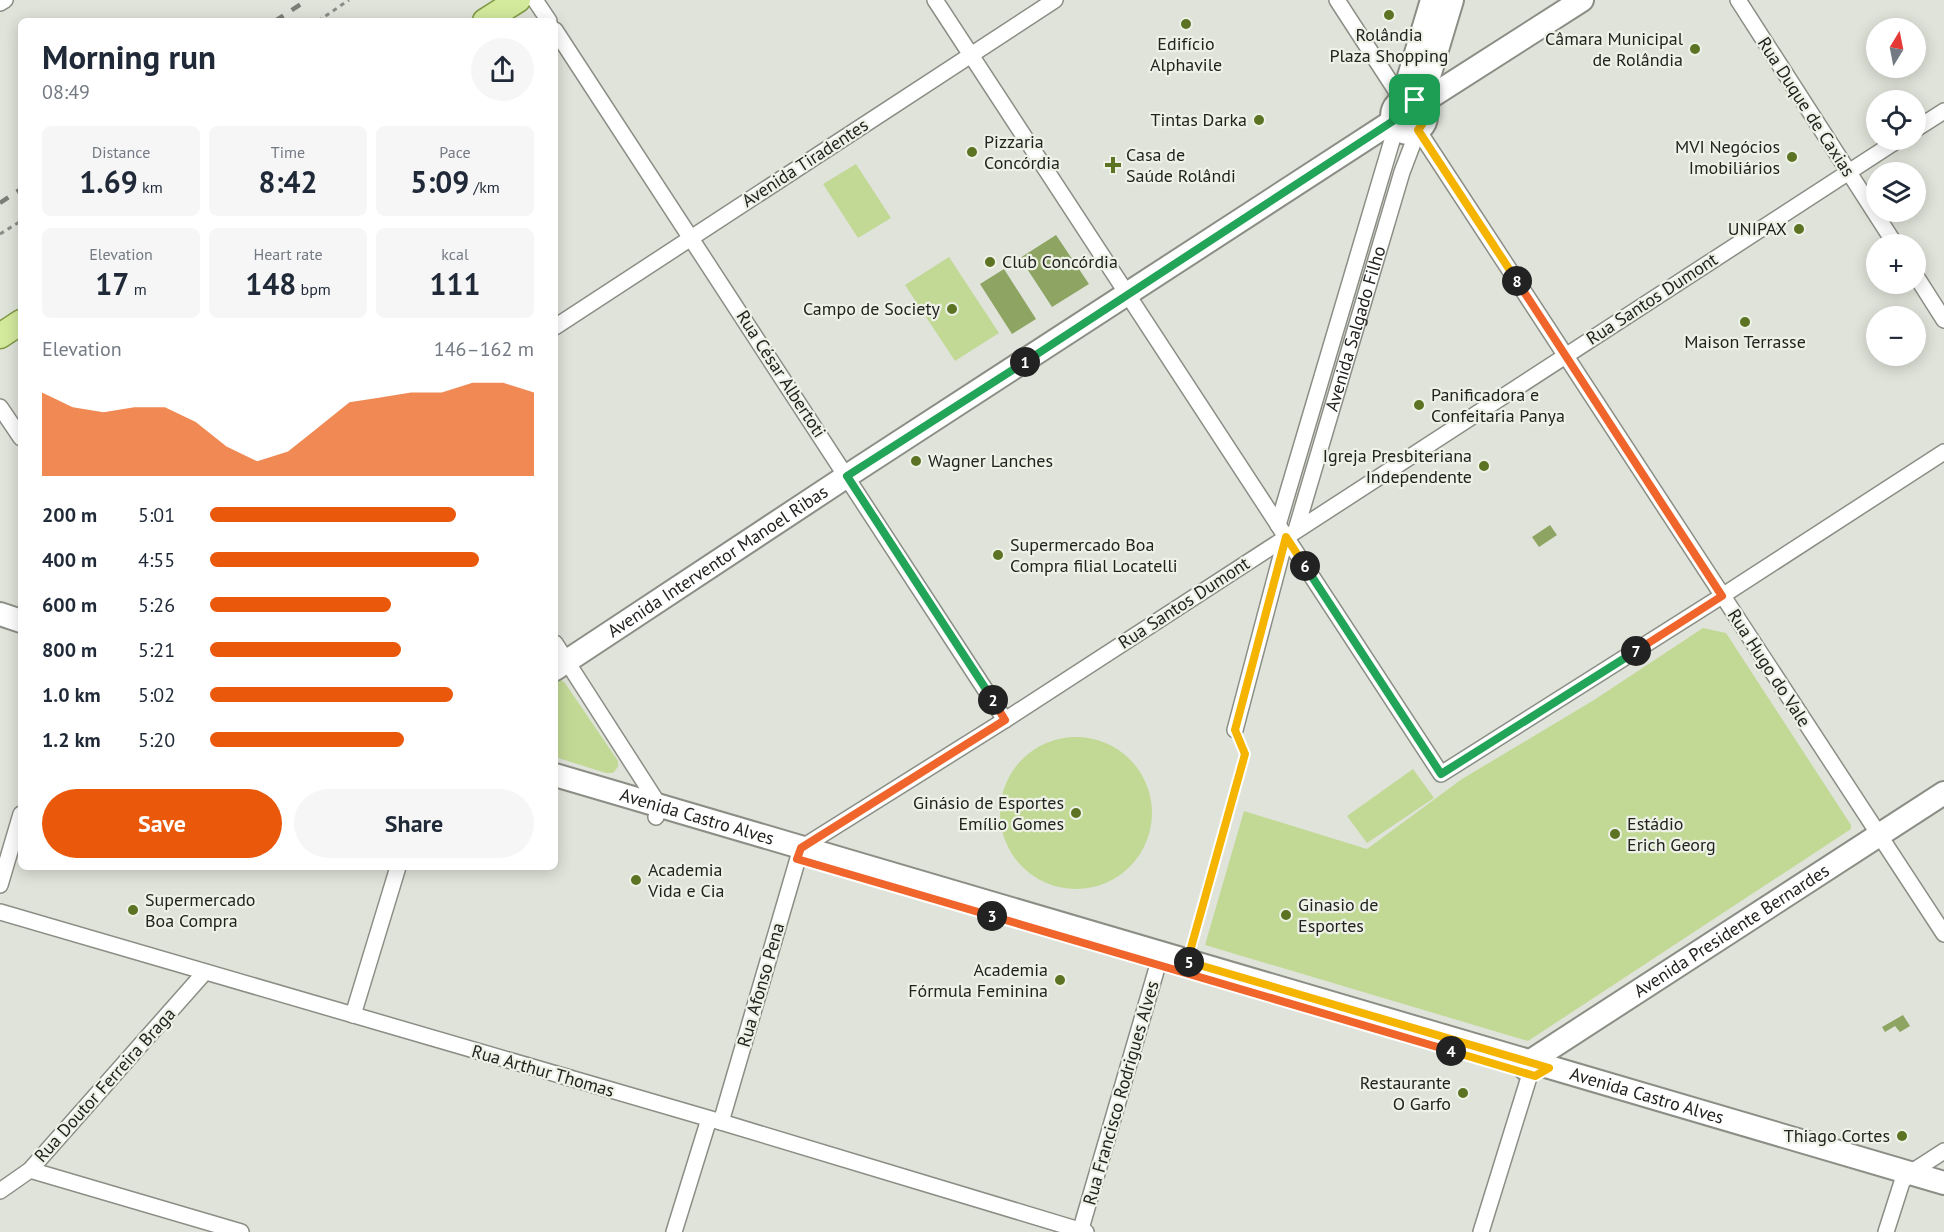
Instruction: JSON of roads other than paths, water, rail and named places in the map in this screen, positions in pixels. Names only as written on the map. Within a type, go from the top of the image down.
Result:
[{"type":"main road","points":[[490,18],[518,0]]},
{"type":"main road","points":[[0,336],[18,324]]},
{"type":"street","points":[[0,3],[5,0]]},
{"type":"street","points":[[536,0],[547,18]]},
{"type":"street","points":[[935,0],[1127,296],[1287,530],[1441,774],[1944,452]]},
{"type":"street","name":"Avenida Tiradentes","points":[[558,325],[1055,0]]},
{"type":"street","points":[[1337,0],[1412,102],[1426,114],[1424,123],[1418,130],[1409,133],[1400,131],[1394,124],[1393,108],[1412,102],[1581,0]]},
{"type":"street","points":[[1412,102],[1432,0]]},
{"type":"street","points":[[1412,102],[1452,0]]},
{"type":"street","name":"Rua Duque de Caxias","points":[[1738,0],[1889,234]]},
{"type":"street","name":"Rua César Albertoti","points":[[558,35],[1005,720]]},
{"type":"street","points":[[1926,123],[1944,111]]},
{"type":"street","name":"Avenida Interventor Manoel Ribas","points":[[559,658],[847,476],[1394,124]]},
{"type":"street","name":"Avenida Salgado Filho","points":[[1235,730],[1346,298],[1394,124]]},
{"type":"street","name":"Avenida Salgado Filho","points":[[1287,530],[1362,303],[1402,171],[1418,130]]},
{"type":"street","name":"Rua Hugo do Vale","points":[[1418,130],[1944,934]]},
{"type":"street","name":"Rua Santos Dumont","points":[[799,853],[1005,720],[1287,530],[1566,354],[1882,150]]},
{"type":"street","points":[[1926,292],[1944,320]]},
{"type":"street","points":[[1346,298],[1362,303]]},
{"type":"street","points":[[0,407],[18,434]]},
{"type":"street","points":[[0,614],[18,619]]},
{"type":"street","points":[[0,626],[18,631]]},
{"type":"street","points":[[559,658],[657,811]]},
{"type":"street","name":"Avenida Castro Alves","points":[[558,776],[657,811],[1534,1071],[1906,1178],[1944,1195]]},
{"type":"street","name":"Avenida Castro Alves","points":[[558,789],[657,811]]},
{"type":"street","name":"Avenida Presidente Bernardes","points":[[1534,1071],[1883,840],[1944,793]]},
{"type":"street","name":"Avenida Presidente Bernardes","points":[[1883,840],[1944,808]]},
{"type":"street","points":[[0,885],[18,824]]},
{"type":"street","name":"Rua Afonso Pena","points":[[674,1232],[715,1121],[799,853]]},
{"type":"street","points":[[353,1016],[397,870]]},
{"type":"street","name":"Rua Arthur Thomas","points":[[0,912],[715,1121],[1082,1232]]},
{"type":"street","name":"Avenida Castro Alves","points":[[1160,960],[1187,962],[1327,1009]]},
{"type":"street","name":"Rua Francisco Rodrigues Alves","points":[[1082,1232],[1160,960]]},
{"type":"street","name":"Rua Doutor Ferreira Braga","points":[[0,1191],[24,1174],[205,972]]},
{"type":"street","points":[[1481,1232],[1534,1071]]},
{"type":"street","points":[[1886,1232],[1906,1178],[1944,1150]]},
{"type":"street","points":[[0,1173],[24,1174],[241,1232]]},
{"type":"street","name":"Avenida Castro Alves","points":[[1906,1178],[1944,1183]]},
{"type":"railway","points":[[280,18],[307,0]]},
{"type":"railway","points":[[0,203],[18,191]]},
{"type":"place","name":"Rolândia Plaza Shopping","points":[[1389,15]]},
{"type":"place","name":"Edifício Alphavile","points":[[1186,24]]},
{"type":"place","name":"Câmara Municipal de Rolândia","points":[[1695,49]]},
{"type":"place","name":"Tintas Darka","points":[[1259,120]]},
{"type":"place","name":"Pizzaria Concórdia","points":[[972,152]]},
{"type":"place","name":"MVI Negócios Imobiliários","points":[[1792,157]]},
{"type":"place","name":"Casa de Saúde Rolândi","points":[[1113,165]]},
{"type":"place","name":"UNIPAX","points":[[1799,229]]},
{"type":"place","name":"Club Concórdia","points":[[990,262]]},
{"type":"place","name":"Campo de Society","points":[[952,309]]},
{"type":"place","name":"Maison Terrasse","points":[[1745,322]]},
{"type":"place","name":"Panificadora e Confeitaria Panya","points":[[1419,405]]},
{"type":"place","name":"Wagner Lanches","points":[[916,461]]},
{"type":"place","name":"Igreja Presbiteriana Independente","points":[[1484,466]]},
{"type":"place","name":"Supermercado Boa Compra filial Locatelli","points":[[998,555]]},
{"type":"place","name":"Ginásio de Esportes Emílio Gomes","points":[[1076,813]]},
{"type":"place","name":"Estádio Erich Georg","points":[[1615,834]]},
{"type":"place","name":"Academia Vida e Cia","points":[[636,880]]},
{"type":"place","name":"Supermercado Boa Compra","points":[[133,910]]},
{"type":"place","name":"Ginasio de Esportes","points":[[1286,915]]},
{"type":"place","name":"Academia Fórmula Feminina","points":[[1060,980]]},
{"type":"place","name":"Restaurante O Garfo","points":[[1463,1093]]},
{"type":"place","name":"Thiago Cortes","points":[[1902,1136]]}]
